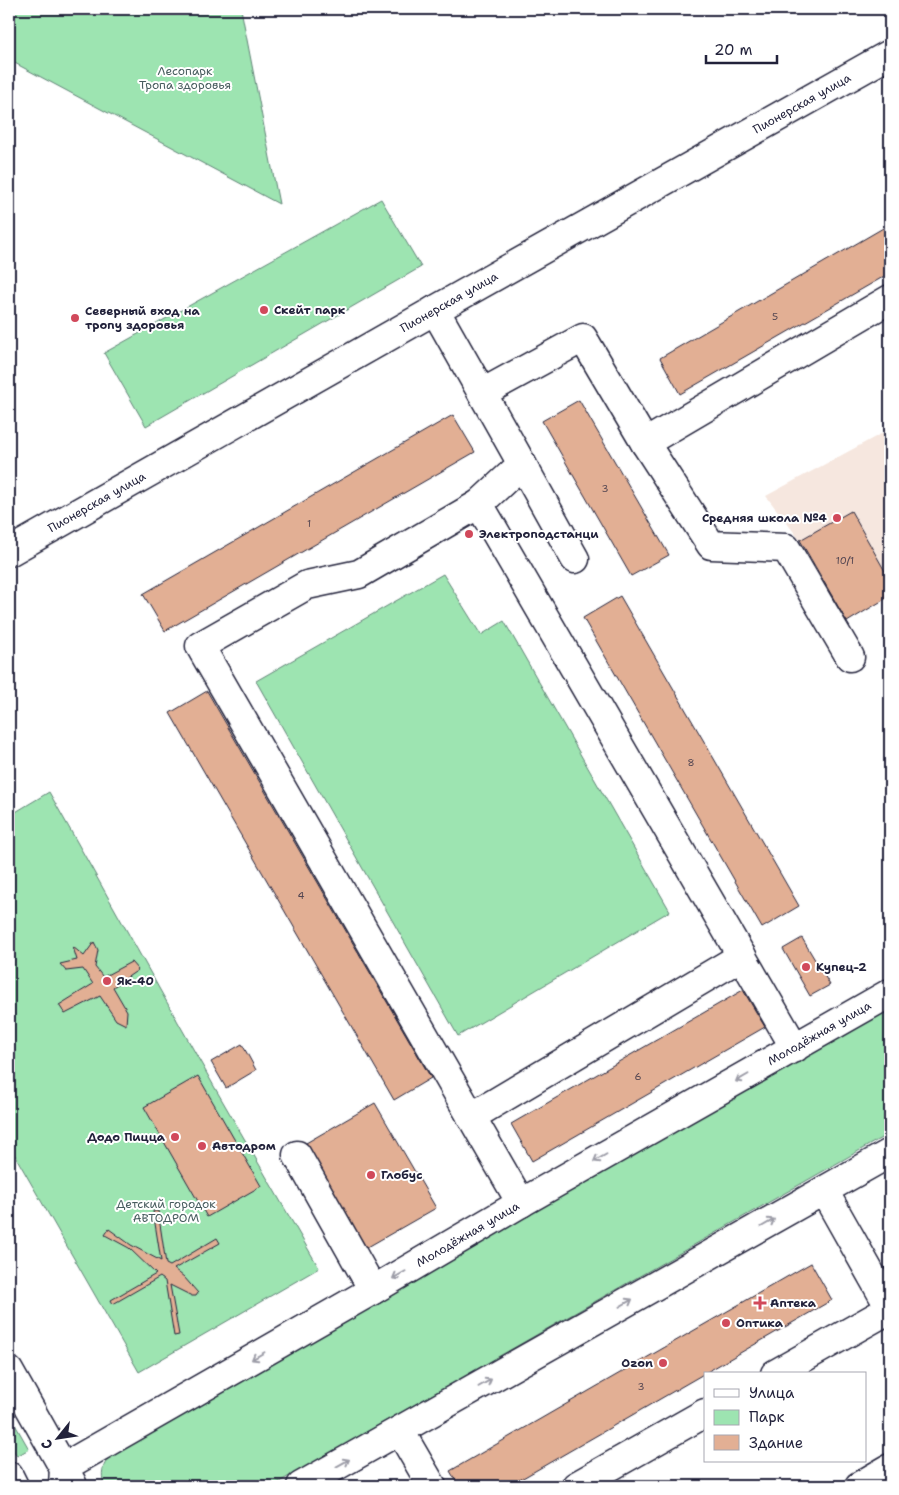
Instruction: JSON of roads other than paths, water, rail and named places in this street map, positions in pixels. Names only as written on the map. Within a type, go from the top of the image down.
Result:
[{"type":"main road","name":"Пионерская улица","points":[[9,552],[890,54]]},
{"type":"main road","points":[[645,443],[890,299]]},
{"type":"main road","points":[[435,310],[575,559]]},
{"type":"main road","points":[[482,393],[583,338],[645,443],[711,545],[786,548],[850,657]]},
{"type":"main road","points":[[521,1203],[200,646],[307,585],[359,574],[479,504],[522,464]]},
{"type":"main road","points":[[479,504],[794,1048]]},
{"type":"main road","points":[[471,1117],[742,956]]},
{"type":"main road","name":"Молодёжная улица","points":[[67,1480],[373,1290],[521,1203],[890,993]]},
{"type":"main road","points":[[301,1486],[890,1153]]},
{"type":"main road","points":[[297,1155],[373,1290]]},
{"type":"main road","points":[[778,1372],[890,1308],[824,1191]]},
{"type":"main road","points":[[9,1371],[67,1480]]},
{"type":"main road","points":[[576,1486],[704,1414]]},
{"type":"main road","points":[[400,1431],[432,1486]]},
{"type":"main road","points":[[859,1486],[890,1468]]},
{"type":"main road","points":[[9,1476],[14,1486]]},
{"type":"place","name":"Скейт парк","points":[[264,310]]},
{"type":"place","name":"Северный вход на тропу здоровья","points":[[75,318]]},
{"type":"place","name":"Средняя школа №4","points":[[837,518]]},
{"type":"place","name":"Электроподстанци","points":[[469,534]]},
{"type":"place","name":"Купец-2","points":[[806,967]]},
{"type":"place","name":"Як-40","points":[[107,981]]},
{"type":"place","name":"Додо Пицца","points":[[175,1137]]},
{"type":"place","name":"Автодром","points":[[202,1146]]},
{"type":"place","name":"Глобус","points":[[371,1175]]},
{"type":"place","name":"Аптека","points":[[760,1303]]},
{"type":"place","name":"Оптика","points":[[726,1323]]},
{"type":"place","name":"Ozon","points":[[663,1363]]},
{"type":"park label","name":"Лесопарк Тропа здоровья","points":[[185,78]]},
{"type":"park label","name":"Детский городок АВТОДРОМ","points":[[166,1211]]}]
